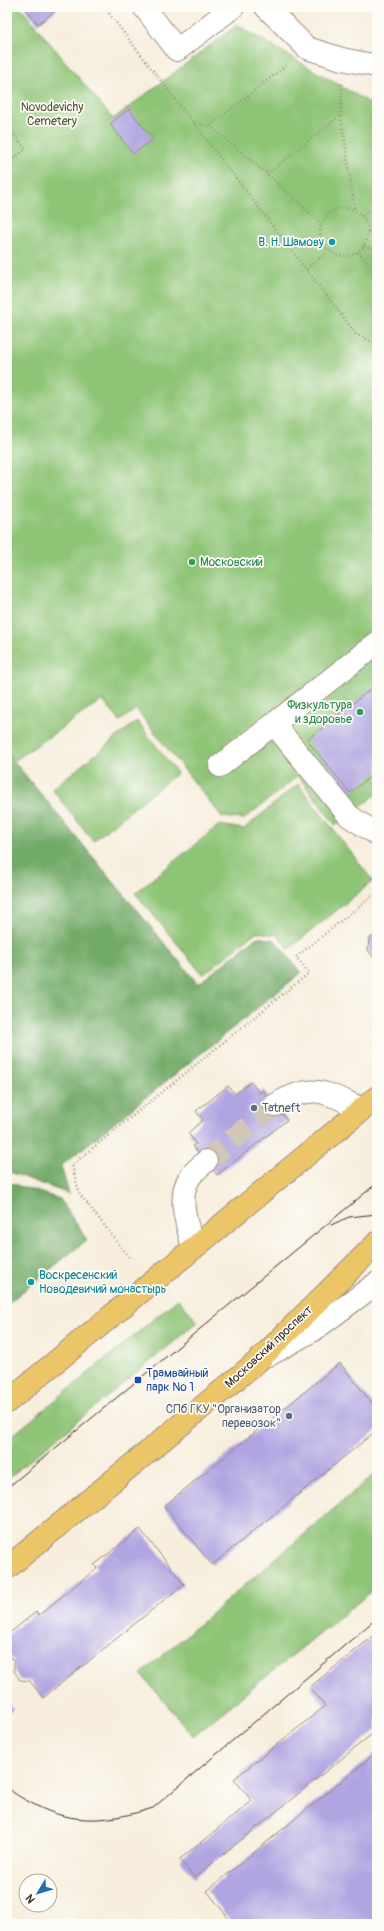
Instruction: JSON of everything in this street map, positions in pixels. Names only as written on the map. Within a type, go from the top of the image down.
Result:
[{"type":"main road","points":[[7,1402],[370,1103]]},
{"type":"main road","name":"Московский проспект","points":[[7,1568],[258,1361],[377,1242]]},
{"type":"street","points":[[144,7],[177,50],[233,7]]},
{"type":"street","points":[[266,7],[307,48],[342,59],[377,66]]},
{"type":"street","points":[[220,766],[377,643]]},
{"type":"street","points":[[274,724],[348,816],[377,834]]},
{"type":"street","points":[[275,1105],[291,1095],[303,1092],[326,1093],[370,1103]]},
{"type":"street","points":[[193,1248],[184,1209],[184,1190],[190,1178],[206,1161]]},
{"type":"street","points":[[258,1361],[315,1329],[377,1284]]},
{"type":"path","points":[[104,7],[356,334],[377,346]]},
{"type":"path","points":[[342,59],[341,115],[355,211]]},
{"type":"path","points":[[210,126],[292,61]]},
{"type":"path","points":[[267,174],[341,115]]},
{"type":"path","points":[[193,123],[210,126],[267,174],[321,223]]},
{"type":"path","points":[[7,126],[26,149],[7,164]]},
{"type":"path","points":[[362,216],[377,204]]},
{"type":"path","points":[[344,208],[355,211],[362,216],[366,222],[368,230],[364,246],[358,252],[344,257],[328,252],[320,238],[321,223],[332,211],[344,208]]},
{"type":"path","points":[[364,246],[377,250]]},
{"type":"path","points":[[306,269],[328,252]]},
{"type":"path","points":[[358,252],[377,273]]},
{"type":"path","points":[[129,1257],[79,1193],[72,1165],[309,973],[296,957],[377,892]]},
{"type":"green space","name":"Московский","points":[[7,7],[20,7],[113,119],[237,25],[373,105],[377,109],[377,794],[335,825],[298,776],[244,819],[222,817],[136,709],[120,721],[102,700],[14,761],[7,753]]},
{"type":"green space","points":[[137,721],[177,773],[93,841],[52,789]]},
{"type":"green space","points":[[7,753],[198,984],[257,937],[275,940],[301,973],[61,1166],[69,1194],[7,1171]]},
{"type":"green space","points":[[298,784],[373,881],[289,949],[278,935],[256,932],[203,975],[135,893],[219,825],[244,829]]},
{"type":"green space","name":"Воскресенский Новодевичий монастырь","points":[[7,1182],[60,1199],[87,1240],[7,1304]]},
{"type":"green space","points":[[178,1299],[198,1322],[7,1479],[7,1440]]},
{"type":"green space","points":[[377,1472],[377,1587],[193,1736],[141,1674]]},
{"type":"building","points":[[24,7],[60,7],[38,24]]},
{"type":"building","points":[[129,109],[153,139],[133,154],[110,124]]},
{"type":"building","name":"Физкультура и здоровье","points":[[377,684],[377,771],[350,793],[307,740]]},
{"type":"building","points":[[373,936],[377,936],[377,967],[374,958],[368,950],[369,939]]},
{"type":"building","points":[[251,1082],[260,1093],[263,1090],[287,1120],[217,1175],[193,1146],[196,1144],[188,1133],[203,1120],[196,1111],[228,1086],[235,1094]]},
{"type":"building","points":[[340,1363],[377,1409],[377,1430],[212,1565],[164,1506]]},
{"type":"building","points":[[140,1529],[184,1584],[43,1698],[30,1681],[20,1680],[14,1671],[14,1661],[7,1653],[7,1635],[36,1612],[39,1615],[97,1568],[94,1565]]},
{"type":"building","points":[[377,1633],[377,1730],[194,1878],[180,1859],[252,1801],[234,1779],[325,1706],[310,1687]]},
{"type":"building","points":[[7,1702],[13,1709],[7,1715]]},
{"type":"building","points":[[377,1752],[377,1924],[233,1924],[207,1891]]},
{"type":"tunnel","points":[[206,1161],[275,1105]]},
{"type":"tram line","points":[[7,1488],[377,1183]]},
{"type":"tram line","points":[[331,1225],[349,1217],[377,1214]]},
{"type":"tram line","points":[[7,1787],[20,1797],[33,1804],[63,1816],[93,1819],[107,1818],[122,1816],[153,1808],[377,1618]]},
{"type":"place","name":"В. Н. Шамову","points":[[332,242]]},
{"type":"place","name":"Московский","points":[[192,562]]},
{"type":"place","name":"Физкультура и здоровье","points":[[360,712]]},
{"type":"place","name":"Tatneft","points":[[254,1108]]},
{"type":"place","name":"Воскресенский Новодевичий монастырь","points":[[31,1282]]},
{"type":"place","name":"Трамвайный парк № 1","points":[[138,1380]]},
{"type":"place","name":"СПб ГКУ \"Организатор перевозок\"","points":[[289,1416]]},
{"type":"park label","name":"Novodevichy Cemetery","points":[[52,114]]}]
